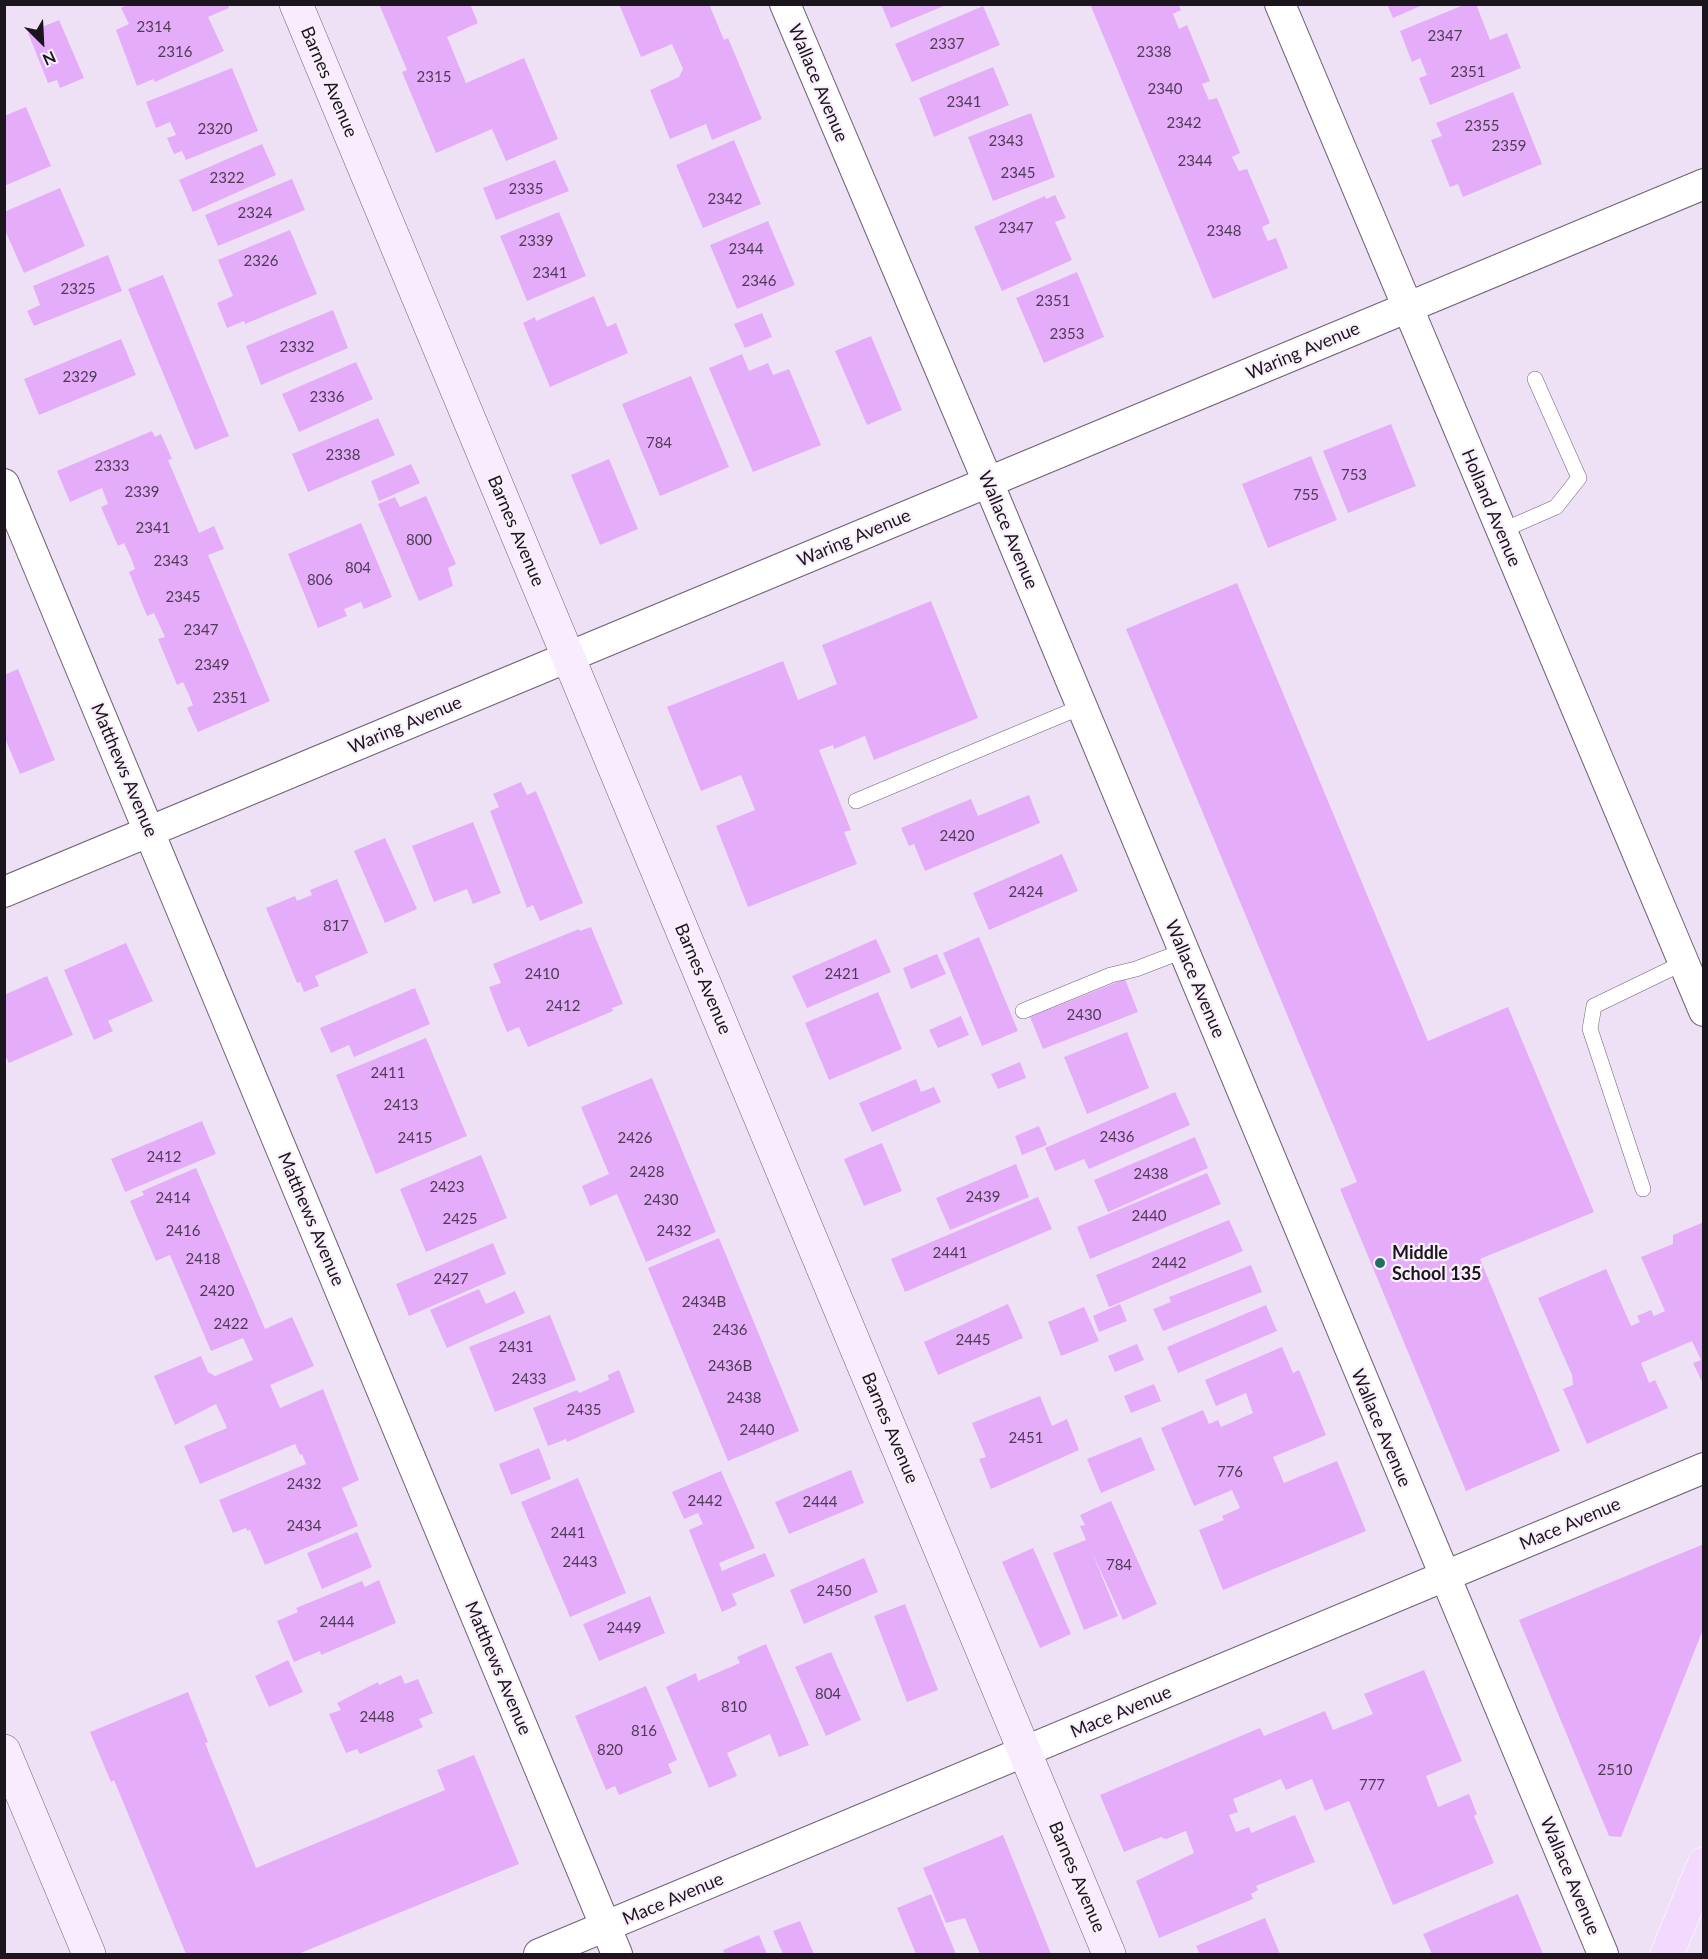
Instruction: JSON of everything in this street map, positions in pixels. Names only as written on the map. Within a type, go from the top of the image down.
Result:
[{"type":"main road","points":[[1667,1954],[1704,1864]]},
{"type":"street","name":"Barnes Avenue","points":[[296,4],[1109,1954]]},
{"type":"street","name":"Wallace Avenue","points":[[785,4],[988,482],[1443,1577],[1603,1954]]},
{"type":"street","name":"Holland Avenue","points":[[1280,4],[1406,308],[1704,1011]]},
{"type":"street","name":"Waring Avenue","points":[[4,892],[1704,184]]},
{"type":"street","name":"Matthews Avenue","points":[[4,484],[617,1954]]},
{"type":"street","name":"Mace Avenue","points":[[539,1954],[1704,1468]]},
{"type":"street","points":[[4,1751],[89,1954]]},
{"type":"lane","points":[[1501,531],[1556,507],[1579,478],[1535,379]]},
{"type":"lane","points":[[856,801],[1081,707]]},
{"type":"lane","points":[[1023,1011],[1110,975],[1136,969],[1183,951]]},
{"type":"lane","points":[[1643,1189],[1590,1029],[1594,1006],[1683,963]]},
{"type":"building","points":[[128,4],[228,4],[229,8],[208,17],[224,51],[155,82],[153,79],[137,86],[116,30],[129,24],[121,8]]},
{"type":"building","points":[[379,4],[470,4],[478,23],[447,37],[466,83],[524,58],[558,139],[506,161],[492,129],[436,153],[402,72],[407,70]]},
{"type":"building","points":[[619,4],[709,4],[724,40],[728,38],[762,119],[712,140],[706,124],[670,139],[650,90],[679,77],[683,69],[672,44],[641,57]]},
{"type":"building","points":[[881,4],[946,4],[946,5],[891,28]]},
{"type":"building","points":[[1090,4],[1178,4],[1181,10],[1173,14],[1179,29],[1187,25],[1210,81],[1202,84],[1209,100],[1217,98],[1240,153],[1232,157],[1239,171],[1247,169],[1270,223],[1262,227],[1265,235],[1268,241],[1276,238],[1288,268],[1213,299]]},
{"type":"building","points":[[1387,4],[1425,4],[1393,18]]},
{"type":"building","points":[[1466,4],[1476,4],[1490,40],[1507,33],[1521,68],[1430,105],[1419,78],[1427,75],[1420,58],[1412,62],[1400,31]]},
{"type":"building","points":[[983,6],[1000,45],[912,82],[895,44]]},
{"type":"building","points":[[59,20],[84,78],[60,88],[57,80],[48,83],[28,33]]},
{"type":"building","points":[[993,67],[1009,105],[934,137],[919,98]]},
{"type":"building","points":[[232,68],[258,131],[186,160],[182,151],[174,154],[167,138],[176,135],[170,122],[156,128],[146,102]]},
{"type":"building","points":[[1513,92],[1542,164],[1463,197],[1458,184],[1450,187],[1431,140],[1442,136],[1436,123]]},
{"type":"building","points":[[26,107],[51,166],[4,186],[4,116]]},
{"type":"building","points":[[1031,113],[1055,177],[993,201],[968,137]]},
{"type":"building","points":[[734,140],[761,204],[703,228],[676,165]]},
{"type":"building","points":[[262,144],[276,175],[193,212],[179,180]]},
{"type":"building","points":[[555,160],[569,191],[496,220],[483,188]]},
{"type":"building","points":[[292,179],[305,210],[218,246],[205,215]]},
{"type":"building","points":[[60,188],[85,246],[24,273],[4,228],[4,212]]},
{"type":"building","points":[[1055,195],[1066,218],[1055,222],[1072,260],[1002,291],[974,227],[1045,196],[1046,199]]},
{"type":"building","points":[[559,212],[586,276],[527,301],[500,236]]},
{"type":"building","points":[[768,221],[795,285],[737,309],[710,245]]},
{"type":"building","points":[[290,230],[317,294],[245,324],[244,321],[227,328],[217,303],[233,296],[218,260]]},
{"type":"building","points":[[108,255],[122,291],[34,326],[27,311],[40,305],[33,286]]},
{"type":"building","points":[[1077,272],[1104,337],[1044,363],[1016,298]]},
{"type":"building","points":[[163,275],[229,436],[195,450],[128,289]]},
{"type":"building","points":[[594,296],[607,327],[616,323],[628,353],[550,387],[523,323],[535,317],[536,321]]},
{"type":"building","points":[[333,310],[348,348],[261,385],[246,346]]},
{"type":"building","points":[[762,313],[772,337],[745,348],[734,324]]},
{"type":"building","points":[[871,336],[902,410],[867,425],[835,351]]},
{"type":"building","points":[[121,339],[136,375],[39,415],[24,379]]},
{"type":"building","points":[[742,354],[749,371],[768,363],[773,375],[789,369],[821,445],[753,472],[709,368]]},
{"type":"building","points":[[356,362],[373,399],[299,432],[282,394]]},
{"type":"building","points":[[691,376],[729,467],[660,496],[622,404]]},
{"type":"building","points":[[378,418],[395,455],[308,492],[292,454]]},
{"type":"building","points":[[1391,424],[1416,486],[1348,513],[1323,451]]},
{"type":"building","points":[[152,431],[155,437],[161,434],[172,459],[168,460],[199,533],[214,526],[224,549],[208,555],[270,701],[198,732],[187,708],[193,705],[189,695],[183,682],[177,685],[158,639],[165,637],[154,613],[147,616],[129,572],[135,569],[131,558],[124,543],[118,546],[101,507],[108,504],[102,488],[70,502],[57,471]]},
{"type":"building","points":[[1311,456],[1337,520],[1268,548],[1242,484]]},
{"type":"building","points":[[609,459],[638,529],[600,545],[571,475]]},
{"type":"building","points":[[411,464],[420,483],[379,501],[371,481]]},
{"type":"building","points":[[426,496],[456,564],[448,568],[453,586],[419,601],[378,504],[395,497],[400,507]]},
{"type":"building","points":[[361,523],[392,597],[364,609],[361,602],[344,609],[347,616],[318,628],[288,554]]},
{"type":"building","points":[[1237,583],[1428,1041],[1508,1007],[1594,1212],[1480,1259],[1560,1451],[1466,1491],[1340,1189],[1357,1182],[1126,629]]},
{"type":"building","points":[[931,601],[978,718],[874,760],[865,736],[834,749],[833,745],[819,750],[851,830],[844,832],[857,864],[748,907],[716,826],[755,810],[741,775],[701,791],[667,707],[783,661],[798,700],[837,684],[822,645]]},
{"type":"building","points":[[18,669],[55,760],[20,774],[4,736],[4,675]]},
{"type":"building","points":[[521,782],[527,795],[536,791],[583,903],[540,921],[533,905],[527,908],[490,811],[499,807],[493,794]]},
{"type":"building","points":[[1029,795],[1040,823],[925,871],[914,844],[909,846],[901,828],[971,799],[978,816]]},
{"type":"building","points":[[473,822],[501,893],[473,904],[467,889],[434,902],[412,846]]},
{"type":"building","points":[[385,838],[417,909],[385,923],[354,851]]},
{"type":"building","points":[[1062,854],[1078,891],[989,930],[973,893]]},
{"type":"building","points":[[337,879],[368,953],[315,976],[319,986],[304,992],[300,982],[297,983],[266,908],[295,896],[297,901],[312,895],[310,890]]},
{"type":"building","points":[[591,927],[623,1004],[612,1008],[613,1011],[528,1047],[519,1027],[507,1032],[489,987],[501,983],[493,964],[579,929],[580,931]]},
{"type":"building","points":[[979,937],[1018,1031],[982,1046],[943,953]]},
{"type":"building","points":[[876,939],[891,972],[807,1008],[792,976]]},
{"type":"building","points":[[126,943],[153,1001],[108,1021],[113,1031],[94,1040],[64,970]]},
{"type":"building","points":[[937,954],[946,974],[911,989],[903,968]]},
{"type":"building","points":[[47,976],[73,1035],[9,1063],[4,1053],[4,995]]},
{"type":"building","points":[[1125,979],[1138,1012],[1043,1049],[1030,1017]]},
{"type":"building","points":[[415,988],[430,1024],[354,1057],[349,1045],[331,1053],[320,1028]]},
{"type":"building","points":[[878,992],[902,1049],[829,1080],[805,1023]]},
{"type":"building","points":[[961,1016],[969,1035],[938,1048],[929,1030]]},
{"type":"building","points":[[1127,1032],[1149,1088],[1087,1114],[1064,1057]]},
{"type":"building","points":[[426,1038],[467,1136],[376,1174],[336,1075]]},
{"type":"building","points":[[1020,1062],[1026,1078],[998,1089],[991,1074]]},
{"type":"building","points":[[652,1078],[716,1232],[646,1262],[617,1194],[590,1206],[582,1186],[609,1174],[581,1107]]},
{"type":"building","points":[[916,1079],[921,1092],[934,1087],[941,1102],[872,1132],[859,1103]]},
{"type":"building","points":[[1175,1092],[1190,1125],[1089,1169],[1084,1159],[1055,1171],[1045,1148]]},
{"type":"building","points":[[202,1121],[216,1154],[125,1192],[111,1159]]},
{"type":"building","points":[[1039,1126],[1047,1145],[1022,1155],[1015,1136]]},
{"type":"building","points":[[1195,1137],[1208,1168],[1108,1212],[1094,1180]]},
{"type":"building","points":[[882,1143],[902,1191],[864,1206],[844,1159]]},
{"type":"building","points":[[481,1155],[507,1218],[426,1252],[400,1189]]},
{"type":"building","points":[[1016,1164],[1029,1197],[950,1230],[936,1198]]},
{"type":"building","points":[[196,1168],[265,1329],[292,1317],[314,1366],[270,1385],[280,1408],[323,1389],[359,1480],[342,1488],[358,1526],[265,1565],[250,1530],[247,1531],[246,1528],[233,1533],[219,1500],[306,1464],[302,1454],[300,1455],[295,1444],[200,1484],[184,1446],[227,1428],[216,1404],[175,1425],[154,1376],[201,1356],[208,1372],[215,1376],[253,1360],[243,1338],[211,1351],[170,1255],[156,1261],[130,1201],[144,1195],[142,1191]]},
{"type":"building","points":[[1207,1173],[1221,1204],[1090,1259],[1077,1227]]},
{"type":"building","points":[[1038,1197],[1052,1229],[905,1292],[891,1259]]},
{"type":"building","points":[[1229,1220],[1243,1251],[1109,1307],[1096,1275]]},
{"type":"building","points":[[1704,1222],[1704,1386],[1693,1363],[1701,1360],[1692,1341],[1641,1363],[1649,1383],[1655,1380],[1668,1408],[1587,1444],[1563,1389],[1573,1385],[1572,1375],[1538,1298],[1606,1269],[1631,1326],[1640,1322],[1637,1316],[1651,1310],[1654,1316],[1665,1311],[1641,1257],[1673,1244],[1673,1235]]},
{"type":"building","points":[[719,1238],[799,1431],[728,1461],[648,1268]]},
{"type":"building","points":[[493,1243],[506,1274],[409,1316],[396,1284]]},
{"type":"building","points":[[1251,1265],[1262,1292],[1163,1331],[1153,1309],[1171,1302],[1169,1297]]},
{"type":"building","points":[[479,1289],[486,1304],[515,1291],[525,1313],[447,1348],[430,1310]]},
{"type":"building","points":[[1008,1304],[1023,1338],[938,1375],[924,1342]]},
{"type":"building","points":[[1120,1304],[1127,1321],[1099,1332],[1093,1316]]},
{"type":"building","points":[[1266,1305],[1277,1331],[1178,1373],[1167,1347]]},
{"type":"building","points":[[1084,1307],[1099,1341],[1061,1356],[1048,1322]]},
{"type":"building","points":[[550,1315],[576,1380],[495,1412],[469,1347]]},
{"type":"building","points":[[1137,1344],[1144,1360],[1115,1372],[1108,1356]]},
{"type":"building","points":[[1282,1347],[1293,1373],[1299,1370],[1326,1435],[1273,1457],[1284,1483],[1337,1461],[1366,1531],[1223,1590],[1199,1530],[1224,1520],[1222,1516],[1240,1508],[1232,1490],[1194,1506],[1161,1428],[1203,1410],[1209,1424],[1218,1420],[1221,1427],[1253,1413],[1246,1393],[1216,1406],[1205,1380]]},
{"type":"building","points":[[619,1370],[635,1412],[567,1442],[566,1439],[548,1446],[533,1408],[577,1390],[579,1393],[609,1380],[608,1375]]},
{"type":"building","points":[[1154,1384],[1161,1401],[1131,1413],[1124,1396]]},
{"type":"building","points":[[1040,1396],[1052,1426],[1067,1419],[1079,1450],[991,1489],[979,1459],[986,1457],[972,1423]]},
{"type":"building","points":[[1141,1437],[1155,1470],[1101,1493],[1087,1459]]},
{"type":"building","points":[[539,1448],[551,1479],[511,1495],[499,1464]]},
{"type":"building","points":[[851,1470],[864,1503],[789,1534],[775,1502]]},
{"type":"building","points":[[721,1471],[755,1548],[719,1563],[722,1571],[765,1553],[775,1576],[732,1594],[737,1605],[722,1612],[689,1530],[703,1524],[698,1513],[684,1519],[672,1492]]},
{"type":"building","points":[[578,1478],[626,1593],[570,1617],[521,1502]]},
{"type":"building","points":[[1111,1501],[1157,1604],[1123,1620],[1092,1552],[1118,1616],[1084,1630],[1053,1553],[1086,1540],[1080,1526],[1085,1525],[1080,1515]]},
{"type":"building","points":[[357,1532],[372,1567],[322,1589],[307,1553]]},
{"type":"building","points":[[1704,1544],[1704,1627],[1621,1837],[1609,1836],[1519,1620]]},
{"type":"building","points":[[1033,1548],[1071,1634],[1040,1648],[1002,1562]]},
{"type":"building","points":[[864,1558],[878,1592],[804,1624],[790,1590]]},
{"type":"building","points":[[379,1580],[396,1623],[321,1655],[320,1651],[294,1662],[277,1621],[298,1612],[296,1608],[362,1581],[365,1587]]},
{"type":"building","points":[[650,1596],[665,1633],[599,1661],[583,1624]]},
{"type":"building","points":[[905,1604],[938,1690],[907,1702],[874,1616]]},
{"type":"building","points":[[766,1644],[809,1745],[779,1757],[770,1734],[727,1753],[737,1776],[709,1788],[666,1687],[696,1673],[698,1681],[740,1663],[737,1657]]},
{"type":"building","points":[[831,1652],[861,1720],[826,1736],[795,1667]]},
{"type":"building","points":[[288,1660],[303,1692],[269,1707],[255,1676]]},
{"type":"building","points":[[1424,1670],[1462,1761],[1426,1776],[1438,1807],[1469,1794],[1477,1814],[1474,1816],[1494,1863],[1393,1905],[1349,1801],[1325,1811],[1312,1779],[1286,1790],[1281,1779],[1233,1799],[1238,1812],[1229,1815],[1236,1832],[1249,1827],[1251,1833],[1295,1815],[1315,1862],[1256,1886],[1258,1890],[1251,1894],[1253,1899],[1159,1938],[1136,1881],[1194,1853],[1186,1831],[1166,1839],[1161,1837],[1124,1852],[1100,1795],[1260,1728],[1264,1736],[1325,1711],[1333,1730],[1373,1714],[1364,1694]]},
{"type":"building","points":[[401,1675],[405,1684],[418,1679],[433,1713],[419,1719],[423,1727],[360,1754],[357,1749],[346,1753],[329,1714],[341,1710],[337,1703],[378,1682],[379,1685]]},
{"type":"building","points":[[646,1686],[677,1760],[668,1764],[672,1773],[619,1795],[615,1786],[606,1790],[575,1716]]},
{"type":"building","points":[[188,1692],[208,1742],[205,1743],[256,1868],[445,1790],[437,1770],[474,1755],[519,1864],[298,1954],[186,1954],[114,1780],[111,1782],[90,1732]]},
{"type":"building","points":[[1003,1835],[1051,1954],[980,1954],[965,1918],[946,1923],[923,1868]]},
{"type":"building","points":[[931,1894],[956,1954],[916,1954],[897,1908]]},
{"type":"building","points":[[1518,1894],[1543,1954],[1432,1954],[1423,1934]]},
{"type":"building","points":[[1265,1918],[1280,1954],[1200,1954],[1196,1946]]},
{"type":"building","points":[[800,1921],[814,1954],[783,1954],[773,1931]]},
{"type":"building","points":[[759,1935],[767,1954],[725,1954],[723,1950]]},
{"type":"place","name":"Middle School 135","points":[[1380,1263]]}]
